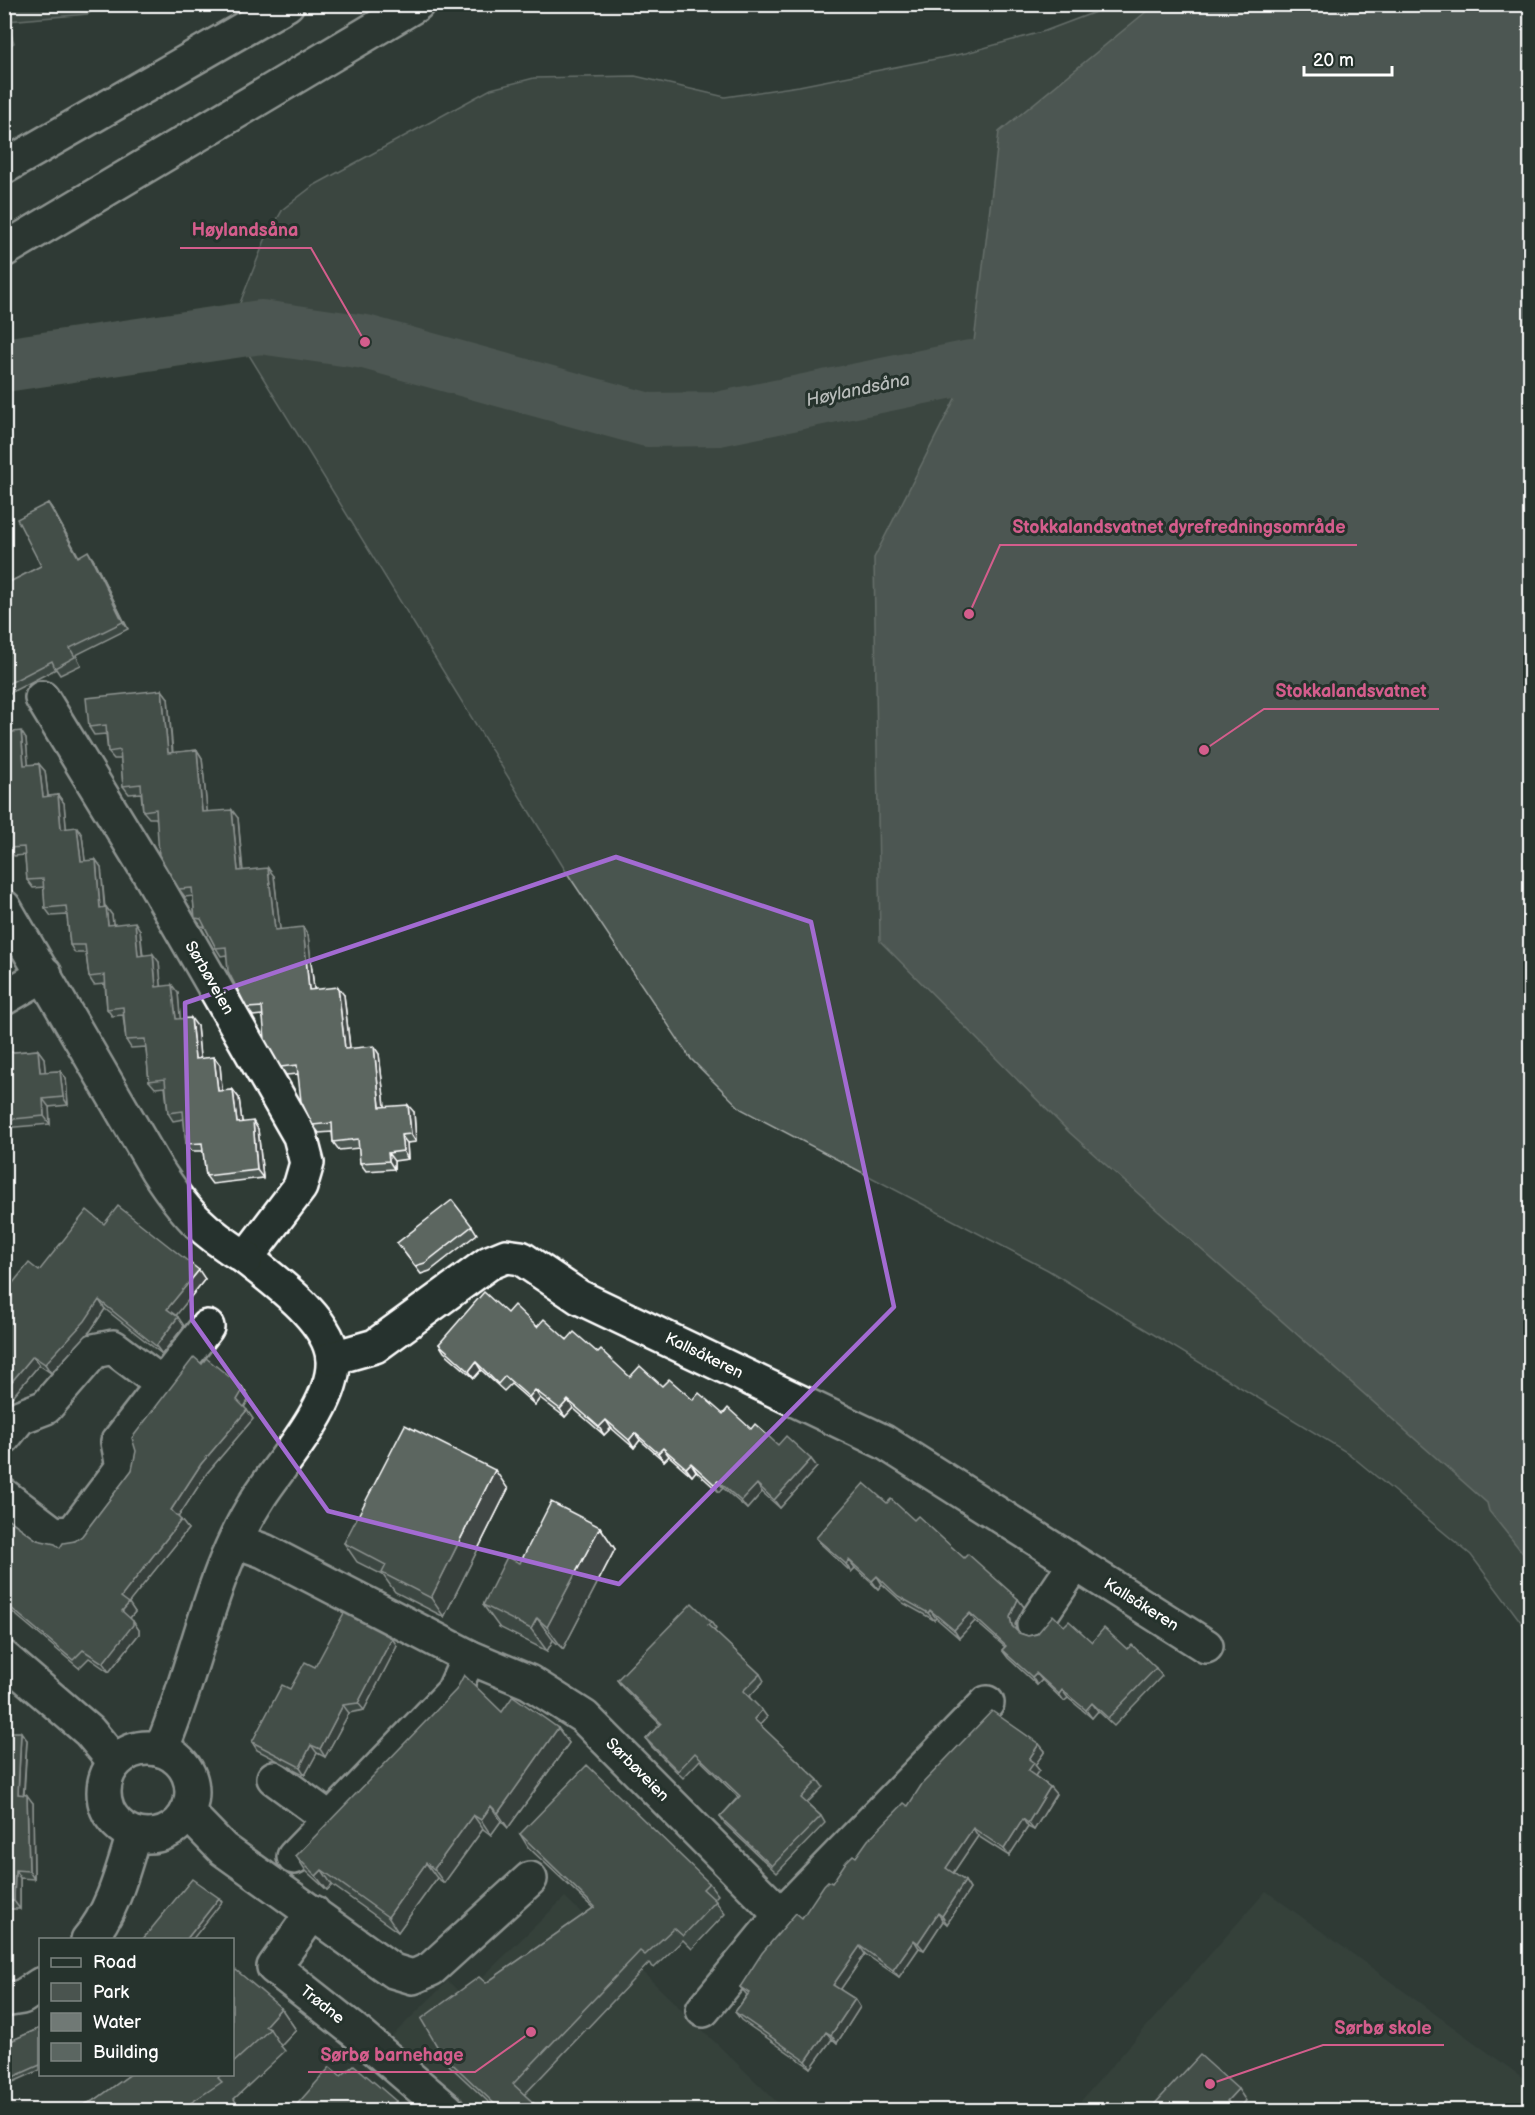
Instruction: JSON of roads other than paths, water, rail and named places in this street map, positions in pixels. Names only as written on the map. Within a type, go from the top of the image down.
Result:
[{"type":"main road","points":[[4,166],[287,4]]},
{"type":"main road","points":[[4,250],[417,4]]},
{"type":"main road","name":"Sørbøveien","points":[[42,698],[152,878],[300,1136],[307,1163],[300,1187],[246,1258]]},
{"type":"main road","points":[[4,907],[151,1160],[181,1206],[198,1225],[246,1258],[309,1312],[324,1334],[333,1358],[330,1386],[306,1429],[258,1498],[216,1582],[180,1706],[161,1750]]},
{"type":"main road","points":[[4,998],[45,974]]},
{"type":"main road","name":"Kallsåkeren","points":[[333,1358],[375,1346],[489,1263],[506,1256],[521,1258],[579,1297],[884,1442],[1206,1646]]},
{"type":"main road","points":[[4,1496],[54,1534],[73,1533],[123,1467],[118,1442],[207,1327]]},
{"type":"main road","points":[[4,1437],[20,1417],[46,1407],[94,1351],[113,1347],[162,1384]]},
{"type":"main road","name":"Sørbøveien","points":[[236,1541],[264,1551],[310,1573],[469,1657],[529,1682],[584,1718],[782,1915]]},
{"type":"main road","points":[[1034,1625],[1075,1564]]},
{"type":"main road","points":[[294,1857],[453,1692],[469,1657]]},
{"type":"main road","points":[[4,1658],[89,1731],[115,1762]]},
{"type":"main road","points":[[703,2010],[782,1915],[987,1703]]},
{"type":"main road","points":[[136,1749],[161,1750],[175,1757],[185,1768],[191,1782],[191,1797],[187,1812],[170,1830],[159,1835],[134,1834],[121,1827],[110,1816],[105,1802],[104,1787],[115,1762],[136,1749]]},
{"type":"main road","points":[[274,1778],[330,1819]]},
{"type":"main road","points":[[187,1812],[223,1849],[393,1971],[413,1977],[431,1969],[530,1879]]},
{"type":"main road","points":[[90,1938],[97,1930],[118,1883],[134,1834]]},
{"type":"main road","name":"Trødne","points":[[313,1912],[274,1967],[355,2031],[447,2110]]},
{"type":"main road","points":[[4,2000],[22,1997],[39,1986]]},
{"type":"water","points":[[1158,4],[1530,5],[1530,1562],[1489,1511],[1487,1503],[1070,1133],[880,941],[874,558],[971,367],[999,132]]},
{"type":"waterway","name":"Høylandsåna","points":[[4,365],[261,327],[365,342],[648,420],[718,419],[971,367]]},
{"type":"place","name":"Høylandsåna","points":[[365,342]]},
{"type":"place","name":"Stokkalandsvatnet dyrefredningsområde","points":[[969,614]]},
{"type":"place","name":"Stokkalandsvatnet","points":[[1204,750]]},
{"type":"place","name":"Sørbø barnehage","points":[[531,2032]]},
{"type":"place","name":"Sørbø skole","points":[[1210,2084]]}]
